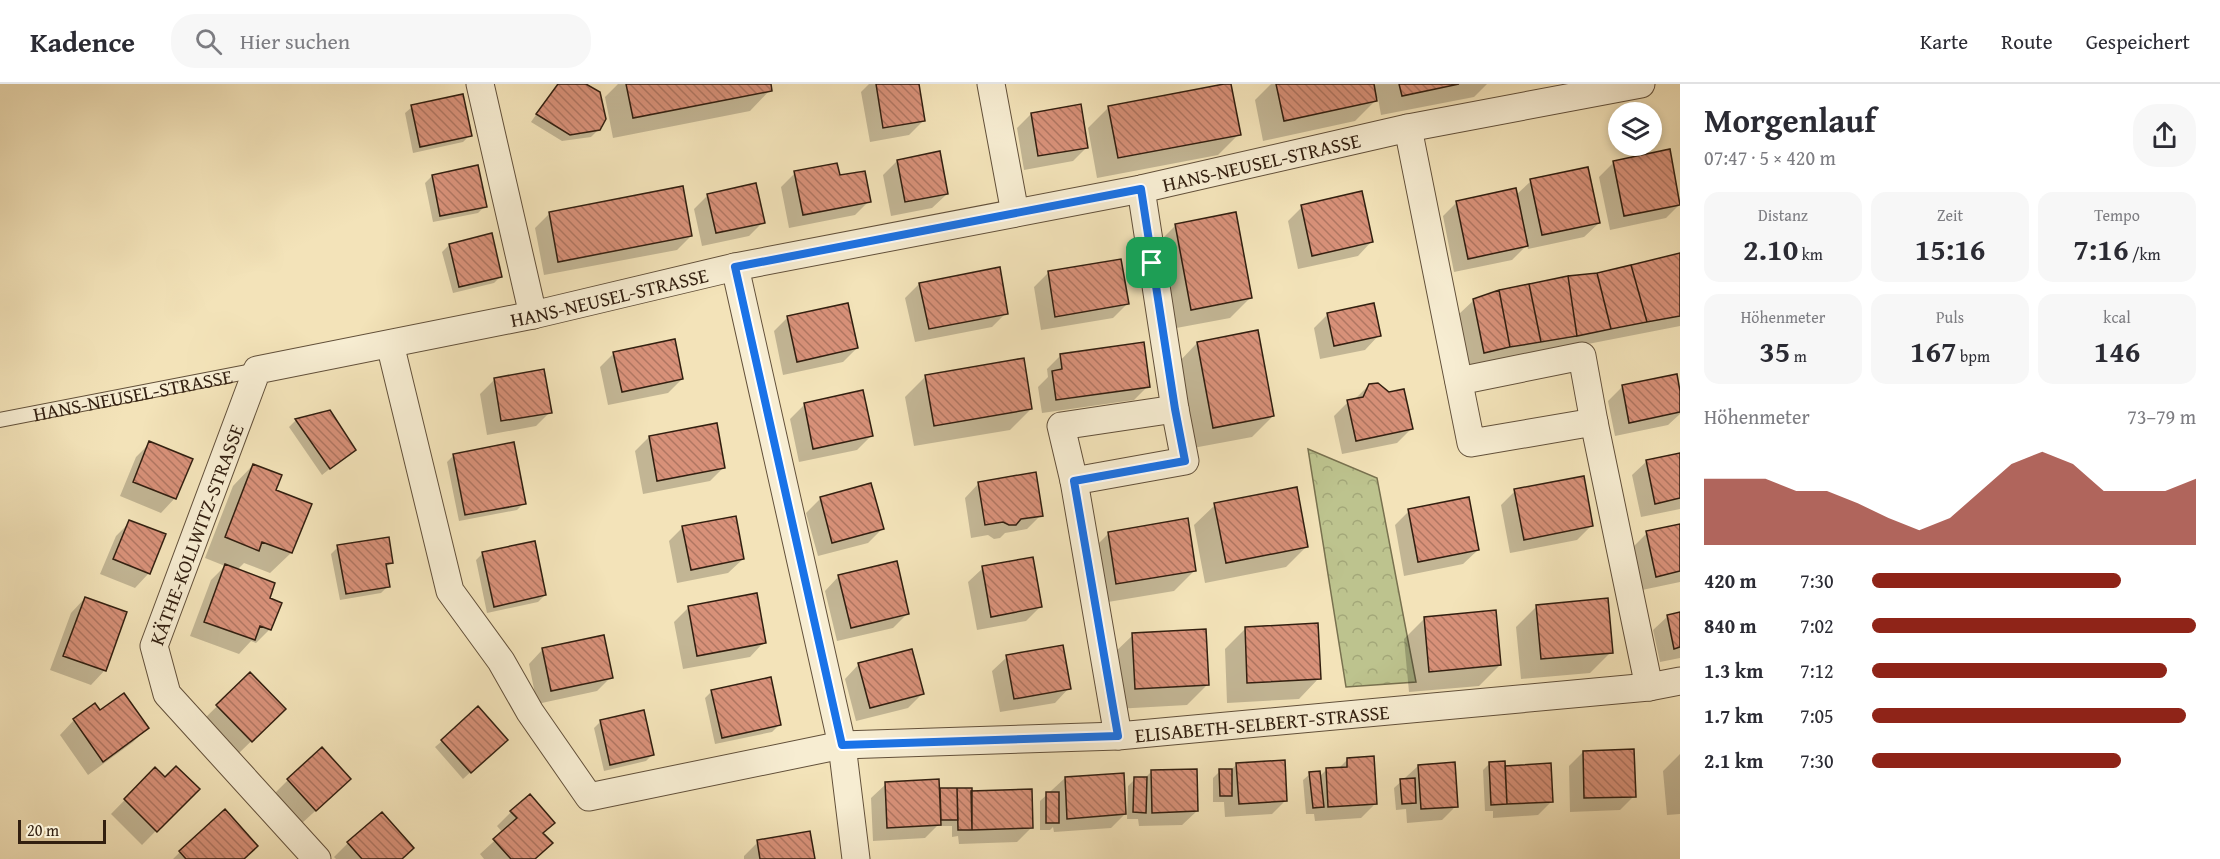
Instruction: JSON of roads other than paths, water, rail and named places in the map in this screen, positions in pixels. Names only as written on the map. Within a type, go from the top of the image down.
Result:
[{"type":"street","points":[[480,84],[533,315]]},
{"type":"street","points":[[991,84],[1015,213]]},
{"type":"street","name":"HANS-NEUSEL-STRASSE","points":[[256,370],[533,315],[735,267],[1141,189],[1408,128],[1536,94],[1641,84]]},
{"type":"street","points":[[1408,128],[1471,443],[1594,422]]},
{"type":"street","points":[[1074,481],[1185,461],[1141,189]]},
{"type":"street","points":[[735,267],[842,745],[856,859]]},
{"type":"street","name":"ELISABETH-SELBERT-STRASSE","points":[[390,344],[450,591],[501,661],[530,712],[589,796],[842,745],[1118,736],[1649,687],[1680,681]]},
{"type":"street","points":[[1459,381],[1582,356],[1649,687]]},
{"type":"street","name":"KÄTHE-KOLLWITZ-STRASSE","points":[[256,370],[154,646],[167,694],[317,859]]},
{"type":"street","points":[[1118,736],[1074,481],[1061,426],[1175,409]]},
{"type":"lane","name":"HANS-NEUSEL-STRASSE","points":[[0,420],[256,370]]}]
